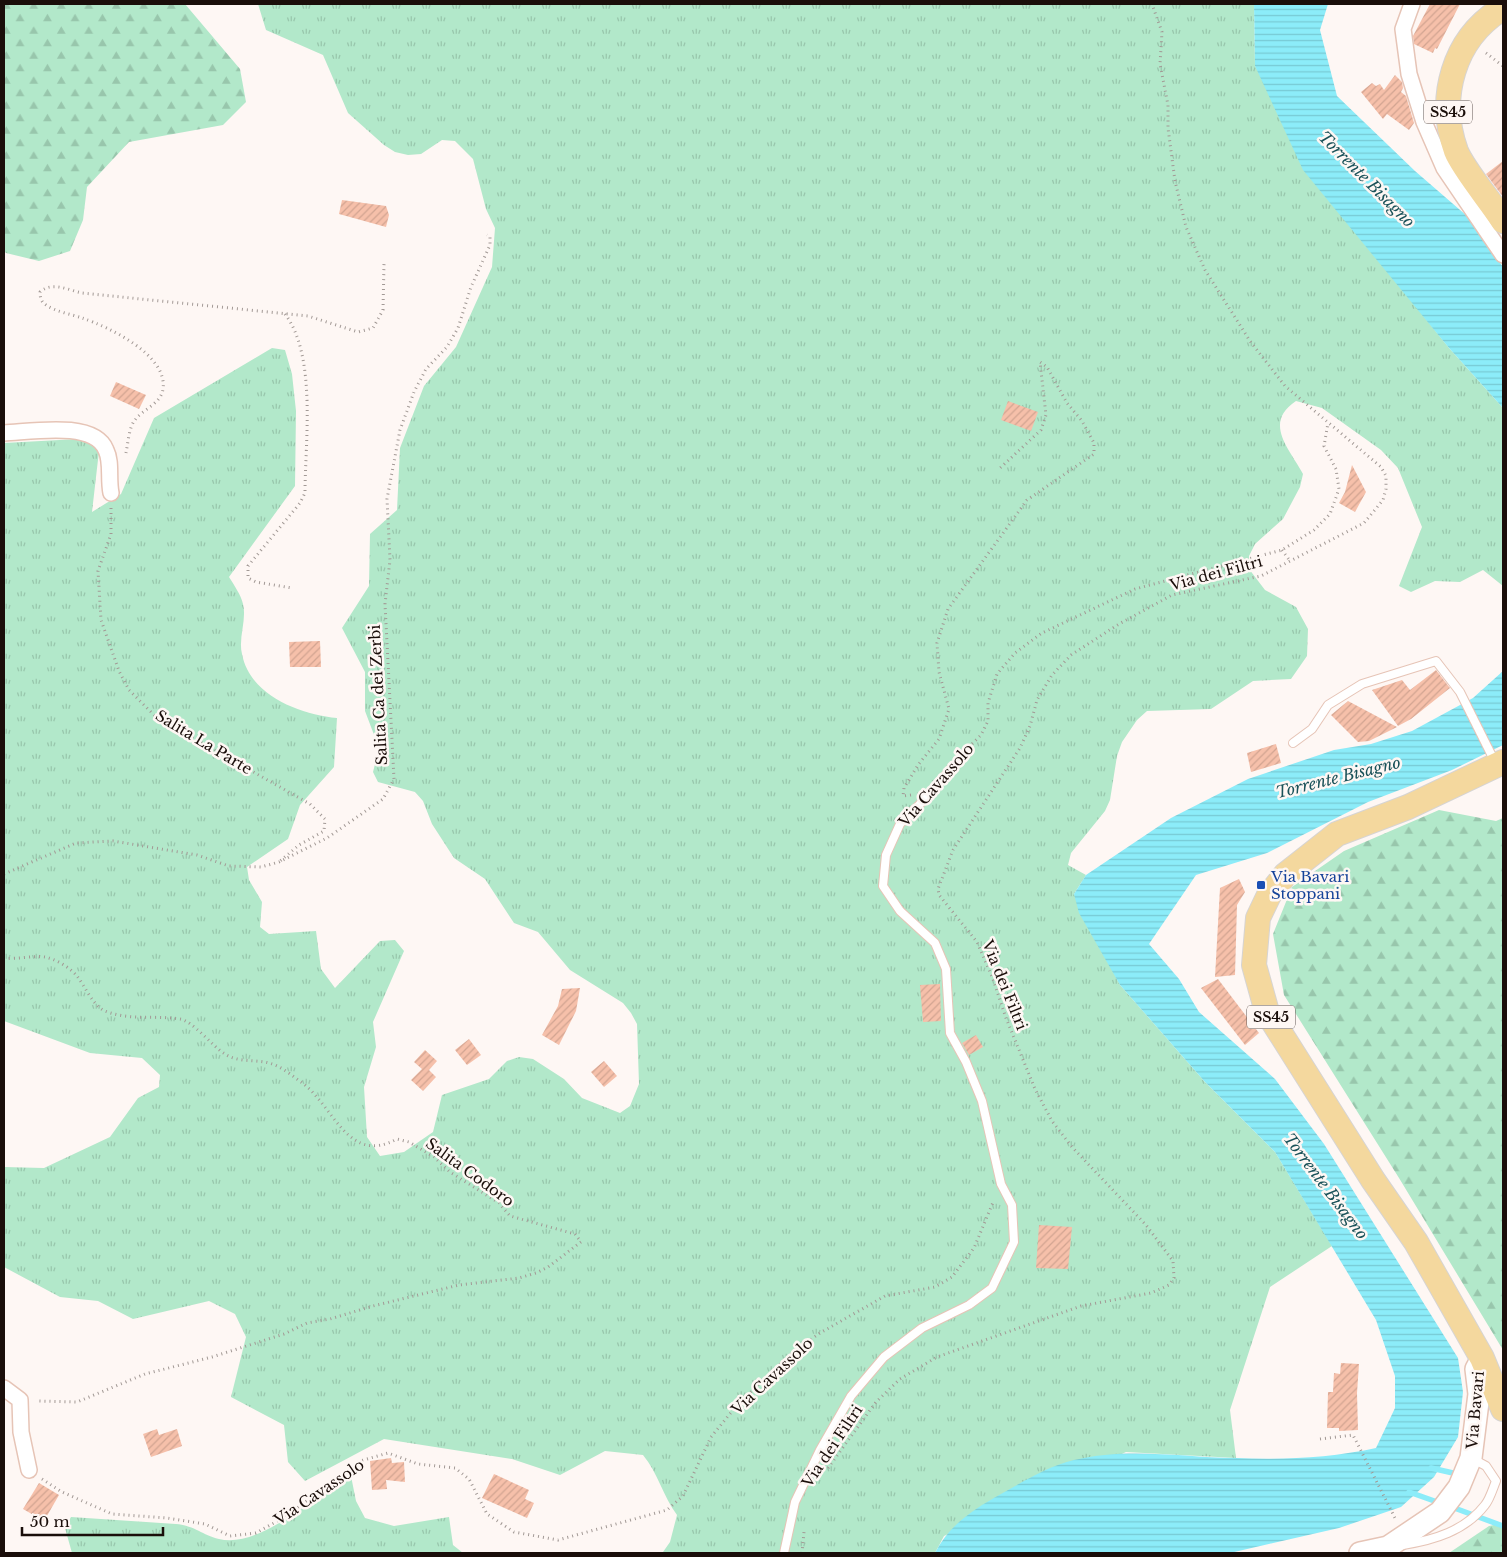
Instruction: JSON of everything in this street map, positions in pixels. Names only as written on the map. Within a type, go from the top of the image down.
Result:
[{"type":"main road","name":"SS45","points":[[1503,8],[1478,27],[1464,46],[1450,87],[1448,118],[1457,153],[1503,221]]},
{"type":"main road","name":"SS45","points":[[1482,1358],[1416,1242],[1373,1180],[1267,1012],[1254,965],[1258,918],[1269,895],[1285,875],[1337,834],[1408,807],[1497,761]]},
{"type":"main road","points":[[1482,1358],[1503,1408]]},
{"type":"street","points":[[1412,4],[1403,29],[1409,74],[1424,122],[1444,168],[1503,255]]},
{"type":"street","points":[[4,433],[73,430],[90,434],[102,442],[107,451],[111,493]]},
{"type":"street","name":"Via Bavari","points":[[1360,1553],[1388,1547],[1440,1512],[1459,1487],[1471,1458],[1479,1394],[1476,1369],[1482,1358]]},
{"type":"street","points":[[4,1388],[20,1400],[21,1432],[28,1470]]},
{"type":"lane","points":[[1293,743],[1312,729],[1328,705],[1362,684],[1431,662],[1440,664],[1460,692],[1497,761]]},
{"type":"lane","name":"Via Cavassolo","points":[[952,767],[932,792],[900,824],[886,855],[883,886],[900,911],[935,942],[946,970],[950,1033],[966,1062],[982,1101],[1001,1184]]},
{"type":"lane","points":[[784,1553],[795,1502],[820,1450],[851,1396],[884,1357],[922,1328],[969,1305],[992,1288],[1014,1242],[1012,1205],[1001,1184]]},
{"type":"lane","points":[[1388,1547],[1425,1541],[1466,1525],[1480,1511],[1486,1504],[1496,1480],[1486,1466],[1471,1458]]},
{"type":"path","name":"Via dei Filtri","points":[[824,1473],[876,1402],[900,1379],[937,1357],[1081,1306],[1151,1293],[1168,1285],[1174,1278],[1173,1262],[1146,1225],[1072,1146],[1052,1121],[1035,1089],[977,942],[939,896],[938,889],[954,850],[1020,748],[1030,726],[1037,700],[1052,675],[1071,655],[1119,624],[1172,595],[1261,576],[1364,523],[1383,500],[1386,489],[1386,476],[1381,467],[1285,386],[1250,341],[1205,270],[1186,228],[1174,181],[1168,128],[1168,105],[1160,64],[1162,32],[1152,4]]},
{"type":"path","name":"Salita Ca dei Zerbi","points":[[4,874],[76,843],[113,841],[197,855],[229,866],[261,867],[279,862],[327,838],[383,799],[394,779],[385,604],[390,560],[387,499],[400,430],[411,399],[426,369],[446,347],[458,328],[471,287],[490,245],[490,237],[486,235]]},
{"type":"path","points":[[124,457],[134,420],[161,396],[163,388],[162,372],[147,353],[125,338],[84,319],[47,306],[40,297],[40,292],[45,287],[51,286],[82,293],[308,316],[358,332],[373,328],[383,310],[384,264]]},
{"type":"path","points":[[285,314],[292,324],[300,347],[307,394],[305,493],[300,503],[248,566],[248,578],[256,582],[292,588]]},
{"type":"path","points":[[917,789],[911,795],[904,796],[904,788],[918,765],[939,738],[949,709],[939,672],[938,643],[948,609],[1027,500],[1094,454],[1094,443],[1082,421],[1067,403],[1047,366],[1040,362],[1046,415],[1041,430],[999,468]]},
{"type":"path","name":"Via Cavassolo","points":[[952,767],[967,747],[981,735],[988,721],[988,703],[997,674],[1015,652],[1042,633],[1135,589],[1282,550],[1314,530],[1330,514],[1339,489],[1336,469],[1324,446],[1328,423]]},
{"type":"path","name":"Salita La Parte","points":[[111,493],[111,534],[98,572],[101,620],[119,671],[129,690],[156,716],[310,804],[325,819],[324,831],[298,845],[279,862]]},
{"type":"path","points":[[1282,550],[1290,561]]},
{"type":"path","name":"Salita Codoro","points":[[4,958],[47,957],[67,967],[76,975],[99,1008],[106,1011],[137,1018],[182,1019],[225,1054],[240,1060],[268,1063],[306,1086],[324,1105],[342,1131],[363,1145],[383,1147],[397,1139],[409,1142],[434,1157],[450,1172],[499,1203],[510,1216],[576,1234],[580,1242],[548,1267],[519,1278],[459,1285],[373,1306],[330,1319],[307,1322],[284,1334],[212,1358],[145,1374],[77,1402],[20,1400]]},
{"type":"path","name":"Via Cavassolo","points":[[28,1470],[62,1492],[112,1514],[167,1518],[205,1524],[230,1536],[256,1533],[288,1515],[360,1461],[388,1453],[418,1464],[455,1468],[469,1479],[487,1514],[514,1532],[558,1540],[667,1510],[683,1496],[712,1437],[738,1404],[792,1353],[820,1333],[885,1296],[935,1287],[952,1277],[974,1248],[1001,1184]]},
{"type":"path","points":[[1320,1439],[1353,1435],[1396,1521]]},
{"type":"path","points":[[802,1553],[805,1525]]},
{"type":"green space","points":[[4,4],[185,4],[240,69],[246,102],[223,125],[129,142],[87,187],[83,220],[70,251],[39,261],[6,253],[4,251]]},
{"type":"green space","points":[[258,4],[1254,4],[1255,66],[1394,279],[1449,348],[1503,408],[1503,586],[1483,570],[1460,582],[1435,581],[1411,592],[1399,586],[1422,527],[1398,468],[1381,450],[1322,408],[1296,401],[1286,409],[1281,418],[1280,427],[1286,445],[1303,474],[1300,487],[1283,519],[1255,544],[1249,556],[1249,569],[1265,590],[1296,607],[1308,629],[1307,656],[1291,679],[1253,681],[1211,709],[1147,711],[1137,720],[1122,742],[1117,756],[1110,800],[1105,811],[1071,853],[1068,865],[1086,875],[1074,894],[1120,985],[1205,1082],[1275,1152],[1332,1246],[1270,1287],[1230,1410],[1236,1458],[1126,1452],[944,1536],[935,1553],[650,1553],[663,1552],[670,1542],[677,1515],[653,1469],[643,1455],[605,1451],[560,1475],[512,1459],[384,1439],[305,1481],[288,1462],[284,1425],[231,1397],[246,1337],[235,1314],[209,1301],[133,1319],[98,1301],[60,1297],[4,1267],[4,1167],[44,1168],[110,1137],[138,1098],[159,1087],[160,1075],[142,1058],[90,1053],[4,1021],[4,443],[78,439],[90,442],[99,451],[92,512],[121,494],[154,418],[272,348],[285,350],[292,374],[296,411],[295,486],[229,577],[243,604],[242,654],[247,669],[266,692],[293,707],[337,718],[334,767],[300,805],[288,839],[247,867],[249,880],[262,902],[260,927],[269,934],[316,931],[321,969],[335,988],[380,941],[395,940],[404,951],[373,1022],[376,1047],[364,1087],[367,1137],[380,1156],[404,1152],[433,1132],[442,1095],[489,1079],[507,1061],[519,1057],[533,1059],[564,1079],[582,1098],[620,1113],[630,1106],[639,1084],[637,1024],[623,1003],[570,970],[538,932],[514,923],[485,879],[454,858],[432,824],[423,801],[415,792],[378,782],[373,772],[379,748],[365,711],[365,672],[342,628],[369,586],[370,534],[397,510],[400,448],[424,386],[456,347],[492,267],[495,228],[486,209],[473,159],[455,141],[442,140],[421,154],[408,155],[395,152],[384,145],[348,113],[323,55],[266,30]]},
{"type":"green space","points":[[1439,810],[1496,821],[1503,818],[1503,1350],[1399,1178],[1284,995],[1273,934],[1292,887],[1344,851]]},
{"type":"green space","points":[[350,1471],[356,1501],[365,1518],[394,1526],[449,1517],[453,1545],[463,1553],[72,1553],[65,1528],[71,1517],[176,1524],[219,1539],[235,1540],[252,1536],[270,1528],[306,1505]]},
{"type":"green space","points":[[1503,1523],[1503,1553],[1449,1553],[1489,1526]]},
{"type":"water","name":"Torrente Bisagno","points":[[1254,4],[1328,4],[1320,30],[1337,96],[1415,171],[1467,216],[1503,267],[1503,408],[1449,348],[1303,170],[1255,66]]},
{"type":"water","name":"Torrente Bisagno","points":[[1503,671],[1503,745],[1452,770],[1368,802],[1267,853],[1196,875],[1149,944],[1179,979],[1199,1012],[1275,1079],[1324,1144],[1458,1358],[1463,1392],[1458,1437],[1434,1477],[1401,1507],[1339,1528],[1230,1553],[935,1553],[947,1534],[981,1506],[1037,1474],[1074,1460],[1094,1456],[1134,1453],[1271,1459],[1324,1456],[1376,1448],[1395,1408],[1395,1376],[1376,1320],[1275,1152],[1205,1082],[1120,985],[1079,913],[1074,894],[1086,875],[1171,818],[1248,779],[1334,750],[1371,744],[1412,731],[1473,698]]},
{"type":"building","points":[[1430,4],[1460,4],[1437,49],[1435,48],[1433,53],[1414,44],[1413,36]]},
{"type":"building","points":[[1395,75],[1402,82],[1403,88],[1401,92],[1406,96],[1414,123],[1409,130],[1387,114],[1383,119],[1361,92],[1372,83],[1376,86],[1380,84],[1384,90]]},
{"type":"building","points":[[1503,161],[1503,197],[1486,174]]},
{"type":"building","points":[[342,200],[386,206],[389,215],[386,227],[339,214]]},
{"type":"building","points":[[116,382],[146,395],[139,409],[110,396]]},
{"type":"building","points":[[1008,401],[1038,412],[1031,431],[1001,420]]},
{"type":"building","points":[[1352,465],[1366,492],[1355,512],[1339,503],[1345,492]]},
{"type":"building","points":[[320,641],[321,667],[290,667],[289,642]]},
{"type":"building","points":[[1436,670],[1450,688],[1411,719],[1398,726],[1372,690],[1402,680],[1410,690]]},
{"type":"building","points":[[1348,701],[1397,727],[1369,741],[1358,742],[1331,715]]},
{"type":"building","points":[[1276,744],[1281,763],[1251,772],[1247,753]]},
{"type":"building","points":[[1239,879],[1245,892],[1237,905],[1235,975],[1215,977],[1220,888]]},
{"type":"building","points":[[1218,979],[1259,1033],[1245,1045],[1201,988]]},
{"type":"building","points":[[940,984],[941,1021],[923,1022],[920,985]]},
{"type":"building","points":[[580,988],[576,1011],[559,1045],[542,1035],[558,1006],[562,989]]},
{"type":"building","points":[[976,1035],[983,1047],[969,1055],[962,1043]]},
{"type":"building","points":[[469,1039],[481,1055],[467,1065],[455,1050]]},
{"type":"building","points":[[425,1050],[437,1061],[429,1070],[436,1077],[423,1091],[411,1080],[422,1069],[414,1062]]},
{"type":"building","points":[[604,1061],[617,1076],[604,1087],[591,1072]]},
{"type":"building","points":[[1039,1225],[1072,1227],[1068,1269],[1036,1268]]},
{"type":"building","points":[[1341,1363],[1359,1364],[1357,1393],[1358,1430],[1339,1431],[1339,1428],[1327,1428],[1328,1392],[1333,1392],[1334,1373],[1340,1374]]},
{"type":"building","points":[[157,1429],[159,1435],[177,1429],[182,1446],[151,1457],[143,1434]]},
{"type":"building","points":[[391,1458],[392,1463],[404,1462],[405,1482],[386,1480],[387,1489],[372,1490],[370,1461]]},
{"type":"building","points":[[494,1474],[529,1490],[525,1499],[534,1503],[527,1518],[482,1498]]},
{"type":"building","points":[[39,1483],[59,1495],[44,1521],[23,1509]]},
{"type":"waterway","points":[[1431,1468],[1453,1473]]},
{"type":"waterway","points":[[1409,1492],[1440,1503]]},
{"type":"waterway","points":[[1449,1506],[1503,1526]]},
{"type":"place","name":"Via Bavari Stoppani","points":[[1261,885]]}]
